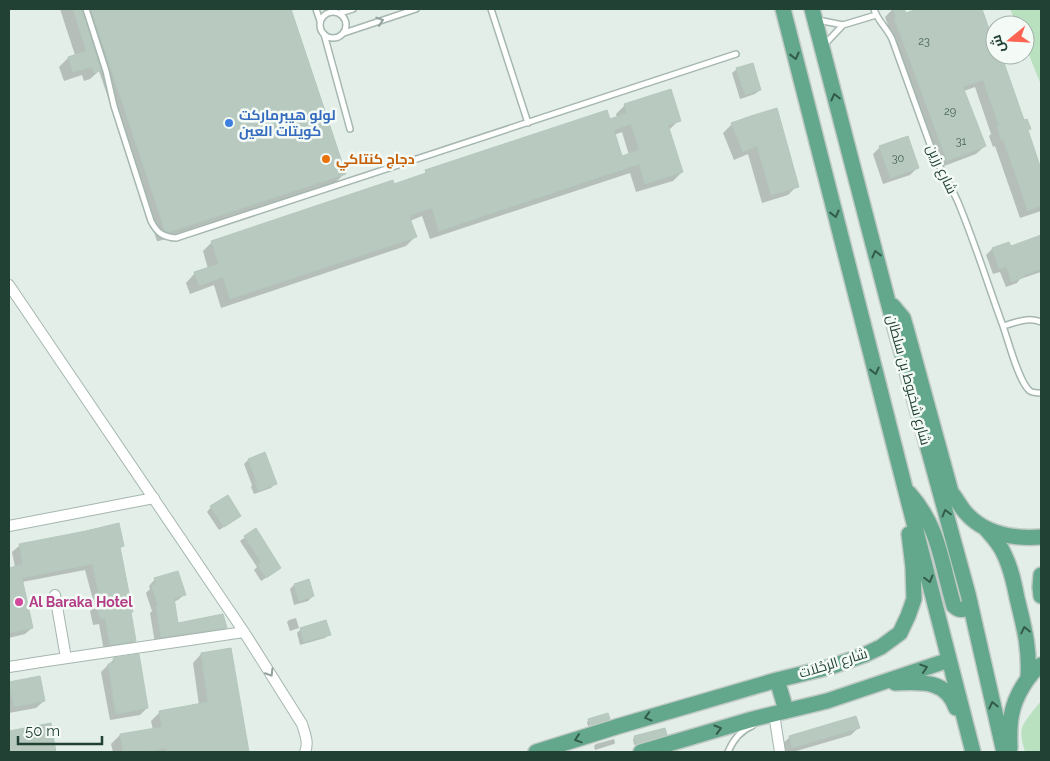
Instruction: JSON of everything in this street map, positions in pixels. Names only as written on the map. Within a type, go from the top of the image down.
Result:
[{"type":"main road","points":[[783,9],[972,752]]},
{"type":"main road","name":"شارع شخبوط بن سلطان","points":[[814,14],[888,302],[970,602],[1004,752]]},
{"type":"main road","points":[[888,302],[903,318],[951,492],[964,511],[994,537],[1004,554],[1012,574],[1028,648],[1028,678]]},
{"type":"main road","points":[[905,488],[920,506],[932,527],[938,542],[954,606],[964,610],[969,606],[970,602]]},
{"type":"main road","name":"شارع الرِحْلاَت","points":[[536,752],[777,680],[830,667],[881,647],[900,633],[914,599],[913,567],[906,517],[905,488]]},
{"type":"main road","points":[[983,527],[1001,534],[1031,538],[1041,537]]},
{"type":"main road","points":[[1041,575],[1041,596]]},
{"type":"main road","points":[[641,752],[775,716],[949,660]]},
{"type":"main road","points":[[1010,752],[1013,706],[1028,678],[1041,665]]},
{"type":"main road","points":[[775,716],[777,680]]},
{"type":"main road","points":[[874,685],[914,682],[934,685],[947,692],[953,700],[972,752]]},
{"type":"street","points":[[9,286],[244,632],[302,724],[307,740],[305,752]]},
{"type":"street","points":[[9,526],[154,498]]},
{"type":"street","points":[[55,595],[66,658]]},
{"type":"street","points":[[9,667],[244,632]]},
{"type":"street","points":[[775,716],[780,752]]},
{"type":"lane","points":[[86,9],[106,71],[114,106],[151,221],[160,234],[167,238],[184,236],[736,54]]},
{"type":"lane","points":[[316,9],[350,129]]},
{"type":"lane","points":[[320,21],[322,16],[330,11],[340,13],[353,9]]},
{"type":"lane","points":[[324,34],[336,38],[344,33],[416,9]]},
{"type":"lane","points":[[491,9],[528,123]]},
{"type":"lane","name":"شارع رزين","points":[[874,9],[876,16],[892,39],[932,150],[964,218],[1022,381],[1030,391],[1041,393]]},
{"type":"lane","points":[[340,13],[346,20],[344,33]]},
{"type":"lane","points":[[814,14],[824,22],[843,25],[876,16]]},
{"type":"lane","points":[[823,47],[843,25]]},
{"type":"lane","points":[[1003,326],[1031,319],[1041,322]]},
{"type":"lane","points":[[728,752],[733,741],[742,731],[761,724]]},
{"type":"green space","points":[[1010,9],[1041,9],[1041,85],[1033,65],[1035,65],[1035,15],[1013,15]]},
{"type":"green space","points":[[1041,701],[1041,752],[1025,752],[1021,731],[1023,725]]},
{"type":"building","points":[[73,9],[82,9],[101,70],[94,73],[92,67],[73,72],[68,57],[86,51]]},
{"type":"building","name":"لولو هيبرماركت كويتات العين","points":[[91,9],[291,9],[346,174],[169,232],[165,231]]},
{"type":"building","points":[[893,9],[904,9],[906,13],[917,9],[982,9],[985,18],[985,65],[1005,65],[1024,120],[1027,119],[1031,129],[1028,130],[1041,169],[1041,206],[1028,211],[1003,139],[1001,140],[997,127],[999,126],[983,80],[963,87],[986,146],[947,161],[894,18],[896,17]]},
{"type":"building","points":[[753,63],[761,90],[745,95],[736,68]]},
{"type":"building","points":[[671,89],[681,121],[668,125],[683,172],[645,184],[639,164],[439,231],[432,208],[409,216],[417,237],[230,299],[223,277],[199,286],[194,272],[219,264],[211,241],[393,180],[394,184],[426,173],[425,170],[607,110],[610,119],[627,113],[624,104]],"holes":[[[631,124],[639,150],[622,156],[614,130]]]},
{"type":"building","points":[[777,108],[799,187],[771,195],[757,146],[743,152],[731,123]]},
{"type":"building","points":[[908,136],[919,168],[890,178],[879,146]]},
{"type":"building","points":[[1041,235],[1041,269],[1012,282],[1006,267],[999,269],[992,248],[1009,242],[1011,246]]},
{"type":"building","points":[[265,452],[277,484],[258,491],[248,459]]},
{"type":"building","points":[[228,495],[241,516],[224,527],[210,506]]},
{"type":"building","points":[[119,523],[124,546],[120,547],[133,612],[131,612],[136,641],[110,645],[105,618],[100,619],[96,603],[101,602],[92,564],[22,578],[33,628],[9,633],[9,568],[23,564],[19,544]]},
{"type":"building","points":[[256,528],[281,568],[266,578],[258,565],[261,562],[244,536]]},
{"type":"building","points":[[178,571],[186,595],[174,598],[178,623],[223,614],[227,628],[161,637],[156,606],[158,605],[151,585],[156,584],[154,578]]},
{"type":"building","points":[[309,579],[314,596],[299,601],[294,584]]},
{"type":"building","points":[[326,620],[331,635],[304,642],[300,628]]},
{"type":"building","points":[[231,648],[249,752],[167,752],[166,748],[144,752],[123,752],[120,734],[162,727],[159,711],[208,702],[201,653]]},
{"type":"building","points":[[139,654],[148,708],[116,714],[108,664],[114,663],[113,658]]},
{"type":"building","points":[[40,676],[45,701],[14,707],[9,682]]},
{"type":"building","points":[[608,713],[610,719],[590,725],[588,719]]},
{"type":"building","points":[[856,716],[860,728],[792,748],[789,736]]},
{"type":"building","points":[[51,723],[56,752],[9,752],[9,731]]},
{"type":"building","points":[[665,728],[667,735],[636,744],[634,736]]},
{"type":"place","name":"لولو هيبرماركت كويتات العين","points":[[229,123]]},
{"type":"place","name":"دجاج كنتاكي","points":[[326,159]]},
{"type":"place","name":"Al Baraka Hotel","points":[[19,602]]}]
